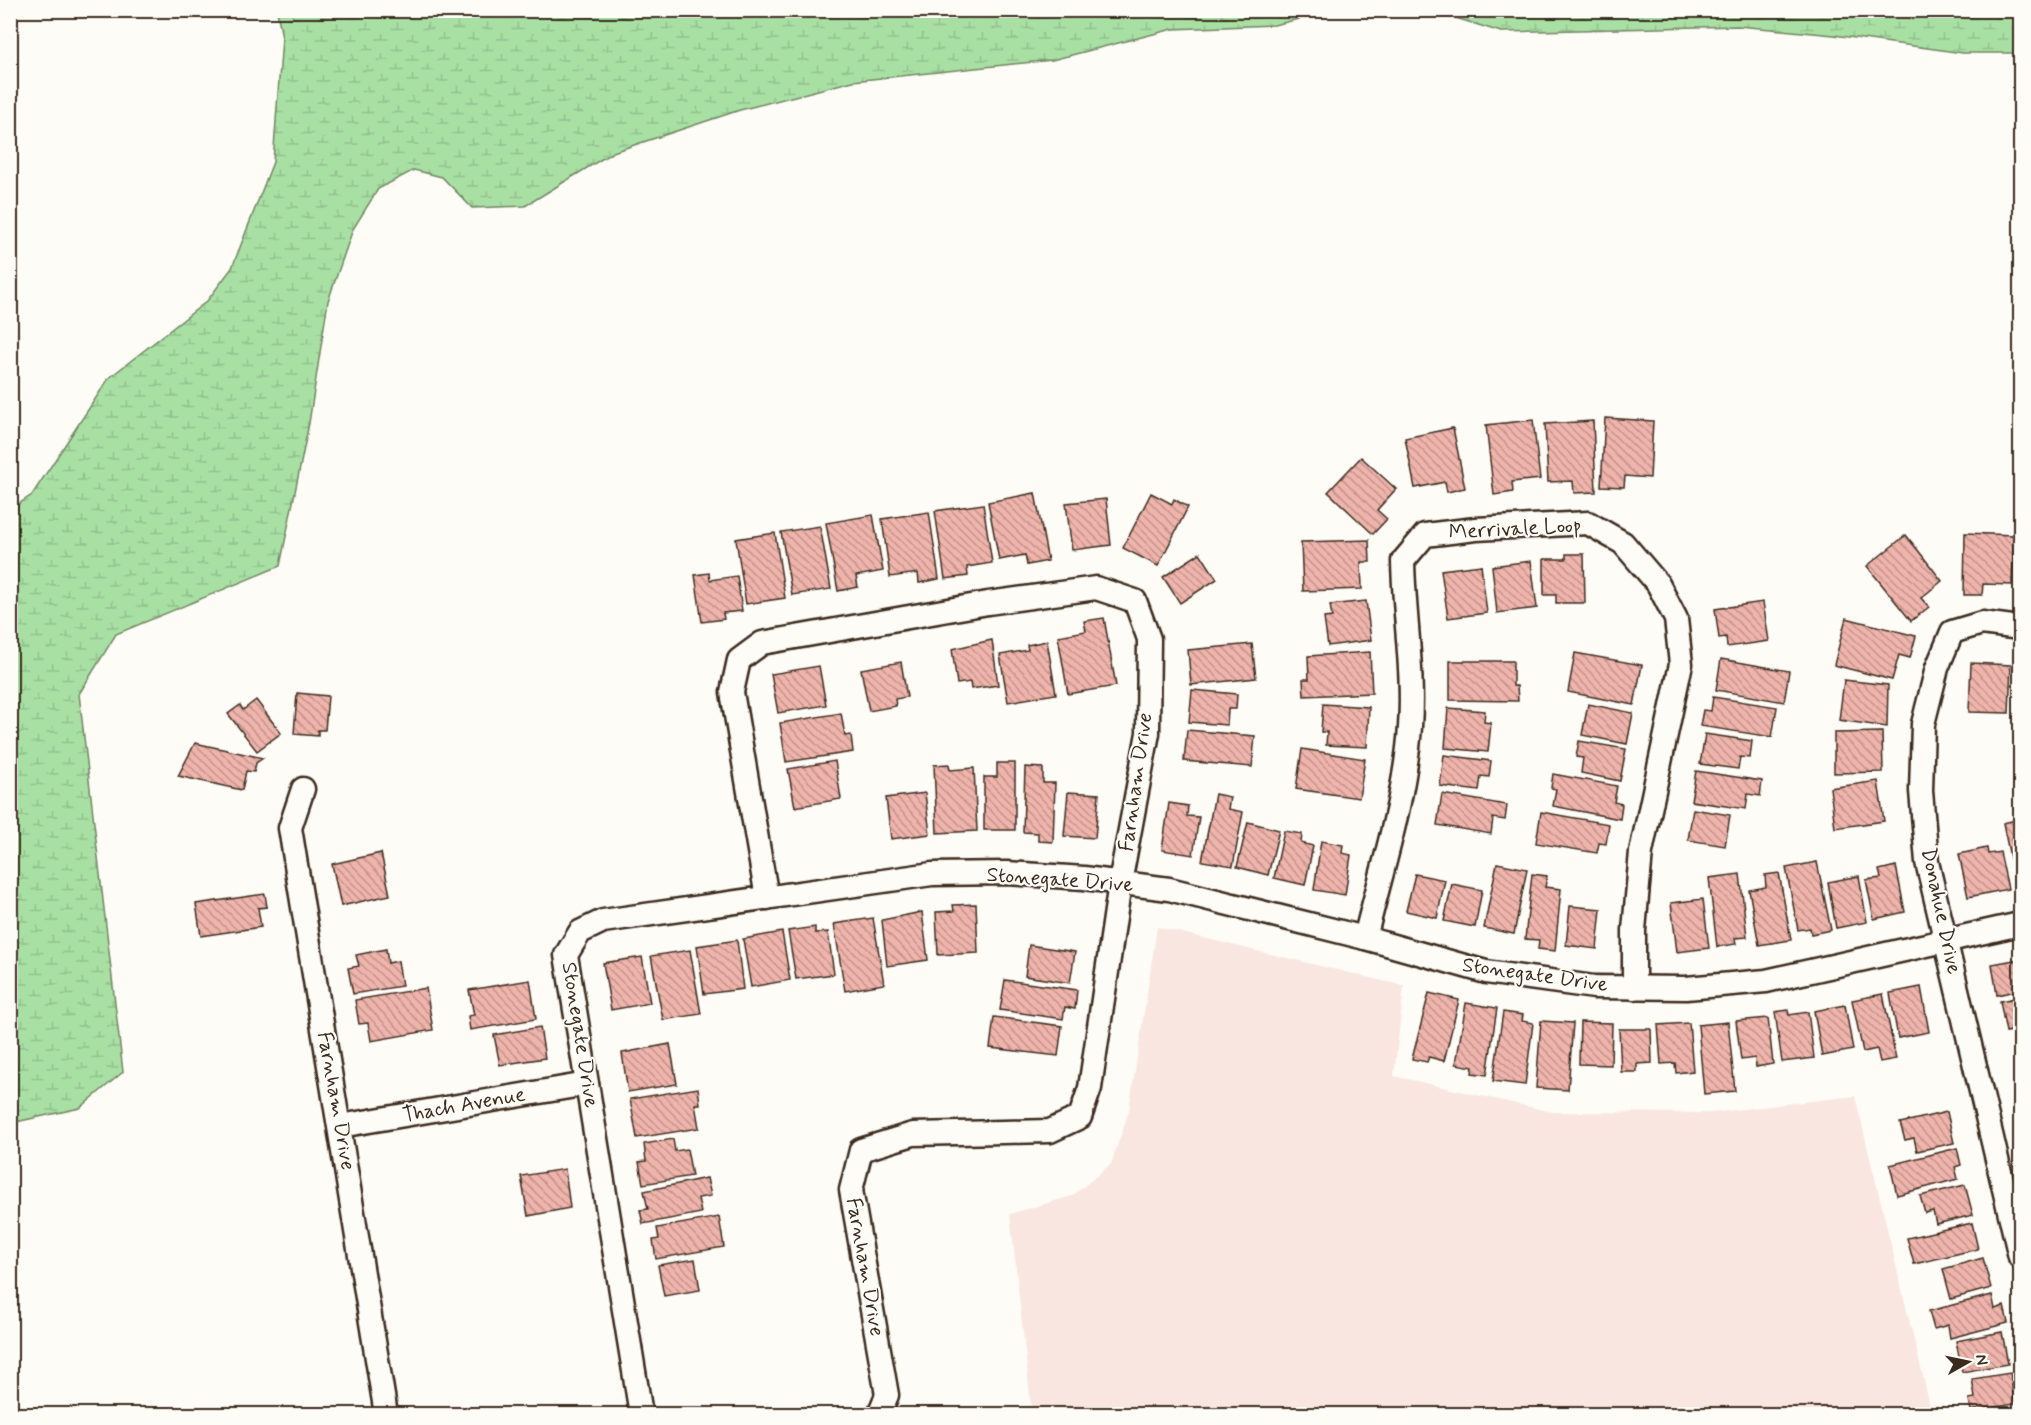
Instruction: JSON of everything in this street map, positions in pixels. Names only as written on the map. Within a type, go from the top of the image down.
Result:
[{"type":"street","name":"Merrivale Loop","points":[[1365,938],[1397,810],[1410,727],[1409,665],[1402,561],[1425,535],[1476,529],[1588,523],[1623,543],[1658,584],[1676,619],[1681,663],[1641,852],[1634,930],[1634,987]]},
{"type":"street","name":"Farnham Drive","points":[[767,898],[732,692],[739,660],[762,643],[988,603],[1096,588],[1135,601],[1149,639],[1148,733],[1120,883],[1090,1088],[1080,1117],[1050,1131],[913,1134],[861,1150],[851,1190],[887,1395],[879,1414]]},
{"type":"street","name":"Donahue Drive","points":[[2020,628],[1982,623],[1952,632],[1937,668],[1923,724],[1921,791],[1927,862],[2020,1257]]},
{"type":"street","name":"Farnham Drive","points":[[303,789],[290,828],[386,1414]]},
{"type":"street","name":"Stonegate Drive","points":[[641,1414],[566,955],[580,932],[603,921],[932,874],[1007,873],[1169,889],[1365,938],[1486,972],[1594,987],[1686,988],[1766,981],[2020,924]]},
{"type":"street","name":"Thach Avenue","points":[[340,1126],[587,1084]]},
{"type":"shaded area","points":[[1157,927],[1404,986],[1394,1076],[1552,1112],[1710,1113],[1855,1096],[1932,1414],[1032,1414],[1010,1214],[1072,1196],[1111,1164],[1129,1111]]},
{"type":"green space","points":[[277,11],[1333,11],[1274,25],[1173,29],[1052,60],[853,81],[740,110],[613,152],[525,206],[472,208],[442,177],[414,170],[378,189],[353,229],[328,301],[309,423],[280,566],[116,634],[79,694],[123,1072],[80,1108],[11,1123],[11,509],[32,495],[109,378],[207,301],[232,268],[273,162],[282,38]]},
{"type":"green space","points":[[1433,11],[2020,11],[2020,53],[1963,53],[1834,35],[1738,26],[1501,32]]},
{"type":"building","points":[[1605,418],[1653,421],[1650,478],[1625,476],[1624,487],[1601,486]]},
{"type":"building","points":[[1533,420],[1540,479],[1512,482],[1513,492],[1494,495],[1486,425]]},
{"type":"building","points":[[1593,421],[1596,492],[1574,493],[1573,481],[1548,482],[1545,424]]},
{"type":"building","points":[[1453,428],[1465,488],[1447,492],[1445,482],[1415,488],[1405,438]]},
{"type":"building","points":[[1361,457],[1396,489],[1377,510],[1387,519],[1373,534],[1328,492]]},
{"type":"building","points":[[1035,493],[1048,561],[1027,565],[1025,555],[999,560],[988,502]]},
{"type":"building","points":[[1151,493],[1172,504],[1174,499],[1188,507],[1158,566],[1123,548]]},
{"type":"building","points":[[1106,499],[1111,545],[1072,550],[1066,503]]},
{"type":"building","points":[[983,504],[992,563],[967,567],[968,576],[945,579],[935,511]]},
{"type":"building","points":[[929,512],[939,579],[919,583],[918,573],[890,577],[882,519]]},
{"type":"building","points":[[873,515],[883,571],[856,576],[858,587],[838,591],[826,523]]},
{"type":"building","points":[[820,526],[831,589],[792,595],[781,532]]},
{"type":"building","points":[[775,533],[785,598],[746,604],[736,539]]},
{"type":"building","points":[[1965,533],[2014,535],[2012,585],[1983,584],[1982,595],[1964,595]]},
{"type":"building","points":[[1906,535],[1942,581],[1921,598],[1929,607],[1911,621],[1867,566]]},
{"type":"building","points":[[1369,540],[1370,562],[1361,562],[1362,589],[1303,591],[1301,542]]},
{"type":"building","points":[[1200,553],[1217,579],[1180,603],[1163,577]]},
{"type":"building","points":[[1566,554],[1584,554],[1585,603],[1556,603],[1556,595],[1544,595],[1544,559],[1566,559]]},
{"type":"building","points":[[1531,561],[1537,608],[1497,613],[1492,566]]},
{"type":"building","points":[[1481,565],[1487,613],[1448,618],[1441,570]]},
{"type":"building","points":[[709,573],[710,580],[737,576],[742,611],[723,613],[724,619],[702,622],[695,575]]},
{"type":"building","points":[[1366,601],[1371,640],[1328,646],[1324,618],[1332,617],[1330,605]]},
{"type":"building","points":[[1763,602],[1769,641],[1727,647],[1726,637],[1719,638],[1715,609]]},
{"type":"building","points":[[1104,618],[1116,686],[1068,694],[1058,636],[1086,631],[1084,621]]},
{"type":"building","points":[[1846,618],[1916,636],[1910,658],[1899,655],[1892,680],[1834,665]]},
{"type":"building","points":[[992,640],[998,685],[971,689],[970,682],[957,684],[952,649]]},
{"type":"building","points":[[1047,641],[1056,694],[1008,702],[1000,655],[1028,650],[1027,645]]},
{"type":"building","points":[[1252,644],[1256,678],[1191,685],[1188,650]]},
{"type":"building","points":[[1370,652],[1372,693],[1304,696],[1303,679],[1309,679],[1308,656]]},
{"type":"building","points":[[1575,653],[1642,665],[1634,705],[1568,692]]},
{"type":"building","points":[[1721,659],[1789,671],[1784,702],[1716,690]]},
{"type":"building","points":[[1450,661],[1513,661],[1513,686],[1517,686],[1518,701],[1450,700]]},
{"type":"building","points":[[901,662],[907,697],[895,699],[896,706],[869,711],[861,669]]},
{"type":"building","points":[[1971,663],[2011,665],[2009,713],[1969,712]]},
{"type":"building","points":[[819,666],[826,705],[778,713],[771,674]]},
{"type":"building","points":[[2020,667],[2020,703],[2017,702]]},
{"type":"building","points":[[1844,680],[1888,685],[1887,727],[1839,720]]},
{"type":"building","points":[[1192,690],[1237,694],[1236,709],[1228,709],[1227,725],[1189,722]]},
{"type":"building","points":[[297,693],[328,696],[325,730],[318,730],[318,736],[294,734]]},
{"type":"building","points":[[1713,697],[1777,707],[1772,737],[1700,726],[1703,710],[1711,711]]},
{"type":"building","points":[[256,700],[281,733],[257,751],[228,714],[240,705],[243,710]]},
{"type":"building","points":[[1323,704],[1369,707],[1367,747],[1326,745],[1327,732],[1321,732]]},
{"type":"building","points":[[1588,704],[1633,713],[1627,744],[1582,735]]},
{"type":"building","points":[[1448,708],[1485,711],[1484,722],[1491,723],[1488,752],[1445,748]]},
{"type":"building","points":[[841,713],[845,736],[851,735],[853,752],[786,762],[780,723]]},
{"type":"building","points":[[1187,730],[1255,736],[1252,767],[1184,761]]},
{"type":"building","points":[[1882,732],[1883,772],[1834,773],[1834,733]]},
{"type":"building","points":[[1705,734],[1752,741],[1750,758],[1740,757],[1738,769],[1700,764]]},
{"type":"building","points":[[1579,741],[1626,749],[1620,781],[1581,773],[1583,758],[1576,757]]},
{"type":"building","points":[[195,743],[263,758],[256,763],[254,772],[246,771],[242,790],[178,776]]},
{"type":"building","points":[[1302,749],[1365,759],[1359,798],[1296,789]]},
{"type":"building","points":[[1444,755],[1491,761],[1489,777],[1481,776],[1479,791],[1440,786]]},
{"type":"building","points":[[835,761],[841,799],[795,807],[788,769]]},
{"type":"building","points":[[997,763],[1015,763],[1015,830],[984,830],[984,777],[997,777]]},
{"type":"building","points":[[949,764],[950,770],[974,768],[977,831],[937,833],[934,765]]},
{"type":"building","points":[[1025,767],[1043,768],[1043,783],[1055,783],[1053,842],[1038,841],[1038,833],[1023,832]]},
{"type":"building","points":[[1696,771],[1762,781],[1760,796],[1748,794],[1746,809],[1691,801]]},
{"type":"building","points":[[1553,774],[1617,786],[1614,802],[1622,804],[1620,819],[1553,806],[1556,789],[1551,788]]},
{"type":"building","points":[[1878,781],[1884,821],[1835,828],[1830,788]]},
{"type":"building","points":[[1068,792],[1099,794],[1095,838],[1064,836]]},
{"type":"building","points":[[925,793],[930,834],[891,839],[886,798]]},
{"type":"building","points":[[1215,794],[1230,797],[1228,809],[1243,812],[1233,866],[1202,861]]},
{"type":"building","points":[[1442,794],[1507,805],[1505,820],[1493,818],[1491,834],[1437,825]]},
{"type":"building","points":[[1169,803],[1188,806],[1187,816],[1199,817],[1193,855],[1162,850]]},
{"type":"building","points":[[1693,809],[1730,815],[1725,846],[1688,840]]},
{"type":"building","points":[[1541,812],[1609,824],[1606,844],[1599,843],[1597,853],[1536,843]]},
{"type":"building","points":[[2020,819],[2020,881],[2015,882],[2003,823]]},
{"type":"building","points":[[1248,822],[1279,830],[1268,875],[1237,867]]},
{"type":"building","points":[[1284,831],[1302,834],[1301,843],[1313,846],[1305,885],[1274,878]]},
{"type":"building","points":[[1321,841],[1343,845],[1342,853],[1351,855],[1345,895],[1314,890]]},
{"type":"building","points":[[1987,848],[1988,854],[2000,852],[2008,889],[1968,897],[1959,854]]},
{"type":"building","points":[[381,853],[390,895],[341,906],[332,864]]},
{"type":"building","points":[[1817,862],[1831,930],[1811,934],[1810,928],[1798,930],[1786,868]]},
{"type":"building","points":[[1497,863],[1527,869],[1514,934],[1484,928]]},
{"type":"building","points":[[1896,866],[1905,912],[1874,919],[1866,880],[1881,878],[1879,870]]},
{"type":"building","points":[[1779,873],[1791,940],[1759,945],[1749,890],[1766,887],[1765,875]]},
{"type":"building","points":[[1415,874],[1445,880],[1437,918],[1406,911]]},
{"type":"building","points":[[1532,874],[1547,876],[1545,887],[1561,889],[1555,951],[1538,949],[1539,940],[1525,939]]},
{"type":"building","points":[[1740,874],[1747,937],[1735,938],[1736,944],[1717,947],[1709,878]]},
{"type":"building","points":[[1859,876],[1867,922],[1836,928],[1828,882]]},
{"type":"building","points":[[1452,884],[1482,890],[1475,927],[1444,921]]},
{"type":"building","points":[[265,894],[267,907],[258,908],[261,927],[201,936],[196,904]]},
{"type":"building","points":[[1703,899],[1709,948],[1677,952],[1671,903]]},
{"type":"building","points":[[976,904],[978,953],[938,955],[936,912],[954,911],[953,905]]},
{"type":"building","points":[[1570,906],[1601,909],[1597,949],[1566,945]]},
{"type":"building","points":[[922,912],[928,960],[887,966],[882,920]]},
{"type":"building","points":[[873,918],[884,984],[845,991],[834,924]]},
{"type":"building","points":[[815,927],[815,933],[828,932],[834,974],[796,979],[788,931]]},
{"type":"building","points":[[782,932],[790,980],[751,987],[743,939]]},
{"type":"building","points":[[737,940],[743,989],[704,994],[697,946]]},
{"type":"building","points":[[1029,945],[1075,952],[1070,983],[1025,976]]},
{"type":"building","points":[[386,949],[388,963],[398,961],[402,986],[353,994],[348,968],[359,966],[356,955]]},
{"type":"building","points":[[690,950],[701,1014],[663,1020],[651,956]]},
{"type":"building","points":[[642,957],[650,1003],[611,1010],[603,963]]},
{"type":"building","points":[[2020,959],[2020,990],[1997,995],[1992,964]]},
{"type":"building","points":[[530,980],[536,1019],[470,1030],[468,1016],[474,1015],[469,990]]},
{"type":"building","points":[[1005,980],[1077,990],[1075,1009],[1065,1007],[1063,1019],[1000,1010]]},
{"type":"building","points":[[1921,987],[1929,1032],[1898,1038],[1890,993]]},
{"type":"building","points":[[426,988],[433,1030],[371,1041],[368,1023],[359,1024],[355,1000]]},
{"type":"building","points":[[1429,993],[1459,1000],[1444,1061],[1429,1057],[1427,1062],[1412,1059]]},
{"type":"building","points":[[1883,994],[1896,1059],[1880,1062],[1877,1049],[1863,1052],[1852,1000]]},
{"type":"building","points":[[2020,997],[2020,1029],[2006,1032],[2000,1001]]},
{"type":"building","points":[[1466,1003],[1497,1008],[1487,1075],[1472,1073],[1473,1067],[1456,1064]]},
{"type":"building","points":[[1845,1005],[1853,1050],[1822,1056],[1814,1011]]},
{"type":"building","points":[[1788,1010],[1789,1015],[1808,1012],[1814,1058],[1782,1062],[1775,1012]]},
{"type":"building","points":[[1503,1012],[1523,1015],[1522,1021],[1533,1023],[1525,1085],[1493,1081]]},
{"type":"building","points":[[994,1017],[1062,1026],[1058,1056],[990,1048]]},
{"type":"building","points":[[1768,1018],[1773,1064],[1756,1067],[1755,1058],[1741,1060],[1736,1021]]},
{"type":"building","points":[[1541,1021],[1573,1023],[1568,1090],[1536,1088]]},
{"type":"building","points":[[1580,1022],[1612,1023],[1611,1065],[1579,1064]]},
{"type":"building","points":[[1728,1022],[1735,1091],[1704,1094],[1698,1025]]},
{"type":"building","points":[[1689,1023],[1693,1071],[1676,1073],[1675,1063],[1661,1064],[1658,1025]]},
{"type":"building","points":[[540,1027],[545,1058],[500,1065],[494,1035]]},
{"type":"building","points":[[1619,1029],[1651,1029],[1652,1063],[1637,1064],[1637,1072],[1621,1072]]},
{"type":"building","points":[[2020,1036],[2020,1067],[2018,1068],[2012,1038]]},
{"type":"building","points":[[670,1044],[677,1084],[628,1092],[622,1053]]},
{"type":"building","points":[[698,1088],[700,1104],[695,1104],[699,1128],[637,1138],[630,1099]]},
{"type":"building","points":[[1947,1112],[1954,1143],[1917,1151],[1914,1138],[1905,1140],[1900,1123]]},
{"type":"building","points":[[673,1139],[675,1151],[687,1149],[692,1176],[643,1184],[639,1162],[646,1161],[644,1144]]},
{"type":"building","points":[[1957,1148],[1961,1165],[1955,1167],[1958,1179],[1897,1195],[1890,1165]]},
{"type":"building","points":[[565,1169],[570,1208],[528,1216],[521,1176]]},
{"type":"building","points":[[707,1178],[711,1196],[698,1198],[701,1213],[643,1224],[640,1210],[648,1209],[644,1191]]},
{"type":"building","points":[[1965,1185],[1973,1215],[1936,1224],[1933,1211],[1925,1213],[1920,1196]]},
{"type":"building","points":[[719,1217],[724,1247],[656,1259],[653,1240],[659,1239],[657,1228]]},
{"type":"building","points":[[1972,1223],[1978,1249],[1914,1264],[1907,1238]]},
{"type":"building","points":[[1983,1258],[1991,1288],[1951,1299],[1943,1269]]},
{"type":"building","points":[[695,1259],[700,1290],[664,1296],[658,1265]]},
{"type":"building","points":[[1992,1295],[1995,1309],[2004,1306],[2008,1323],[1950,1338],[1948,1325],[1934,1329],[1929,1311]]},
{"type":"building","points":[[2002,1332],[2008,1364],[1962,1372],[1956,1341]]},
{"type":"building","points":[[2010,1373],[2015,1404],[1971,1411],[1969,1399],[1975,1398],[1972,1379]]}]
